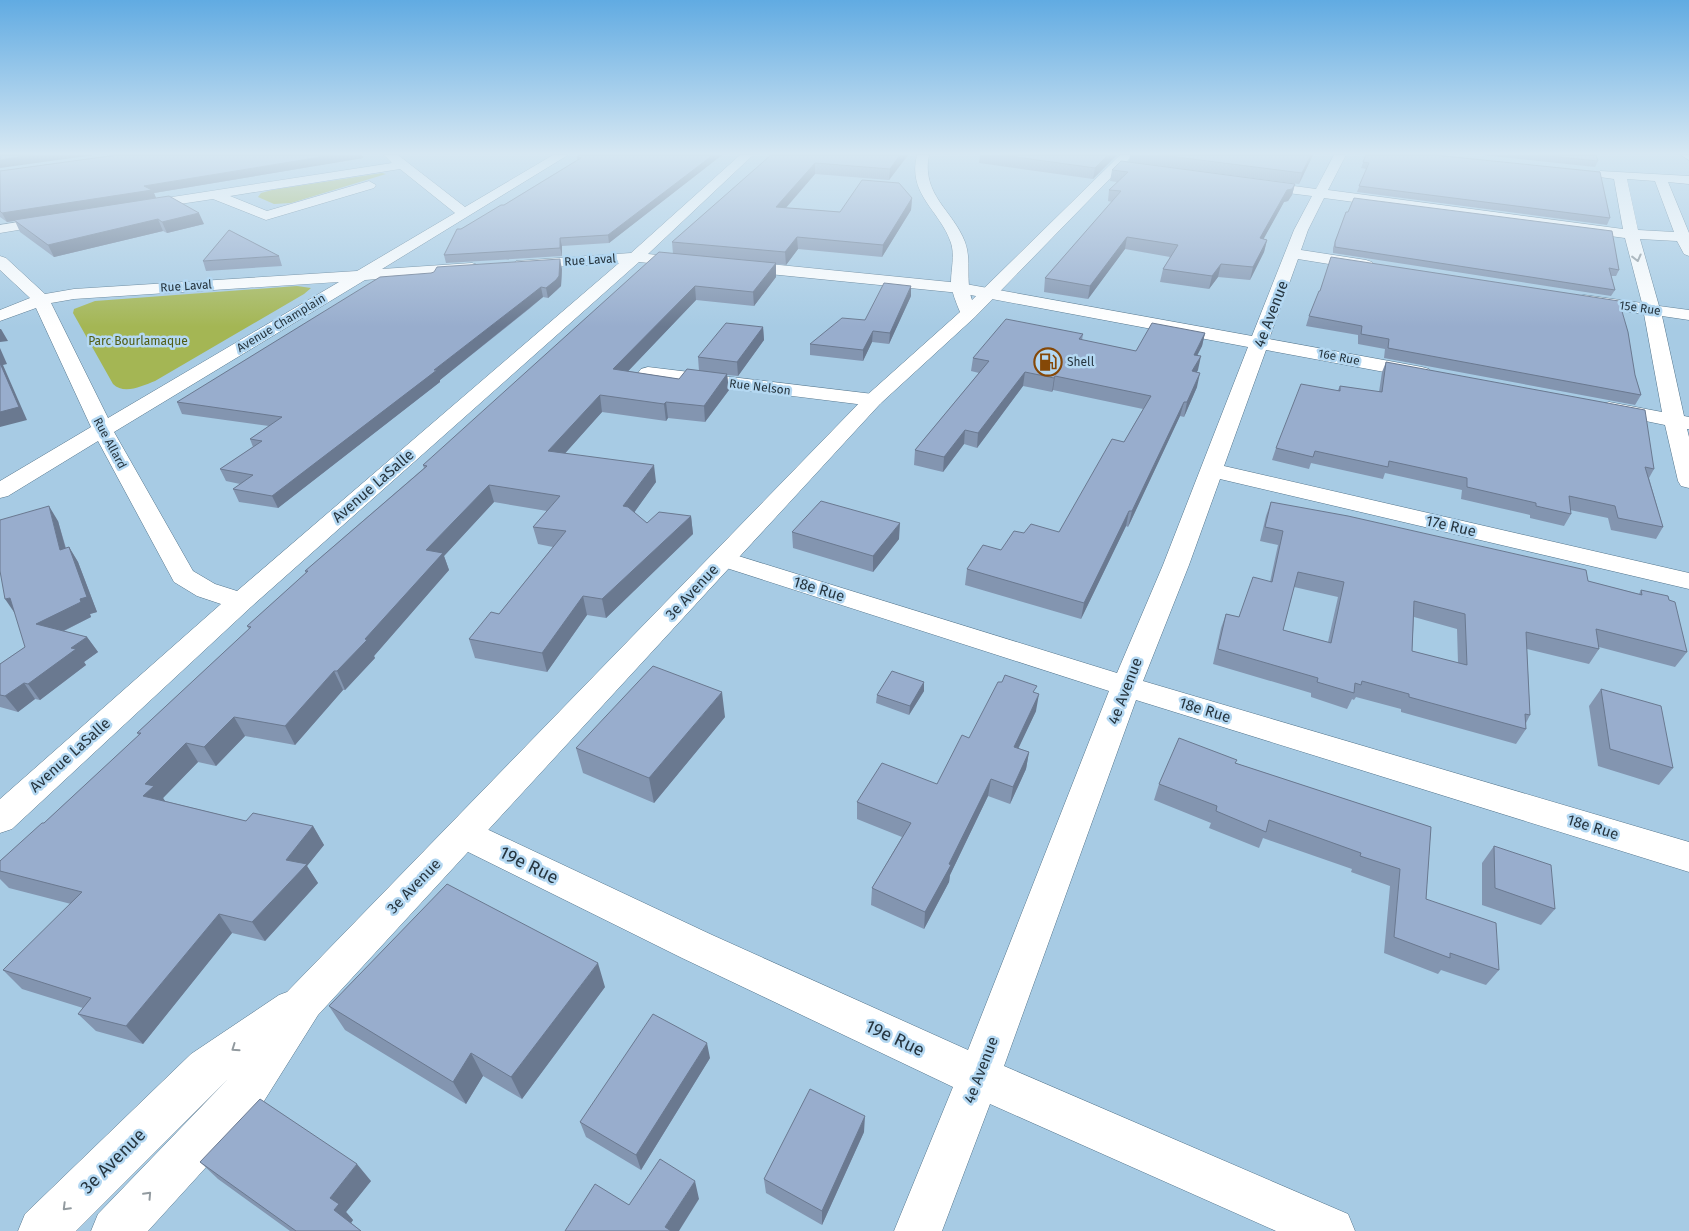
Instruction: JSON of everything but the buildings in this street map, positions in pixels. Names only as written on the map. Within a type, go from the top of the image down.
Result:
[{"type":"street","points":[[258,212],[266,216],[277,212]]},
{"type":"street","name":"Avenue Champlain","points":[[0,491],[462,212]]},
{"type":"street","name":"Avenue LaSalle","points":[[0,819],[241,601],[684,212]]},
{"type":"street","points":[[940,212],[957,240],[962,263],[960,288],[969,313]]},
{"type":"street","name":"3e Avenue","points":[[115,1231],[244,1094],[304,1001],[873,400],[969,313],[1070,212]]},
{"type":"street","name":"4e Avenue","points":[[918,1231],[979,1077],[1126,686],[1176,565],[1302,230],[1311,212]]},
{"type":"street","points":[[1468,212],[1631,234],[1686,236]]},
{"type":"street","points":[[1627,212],[1681,421],[1689,481]]},
{"type":"street","points":[[1675,212],[1686,236],[1689,252]]},
{"type":"street","points":[[0,229],[68,218]]},
{"type":"street","points":[[1294,254],[1382,268]]},
{"type":"street","name":"Rue Laval","points":[[508,265],[635,257],[701,263]]},
{"type":"street","name":"Rue Allard","points":[[0,261],[41,300],[103,430],[183,576],[206,590],[241,601]]},
{"type":"street","points":[[720,265],[960,288],[989,293]]},
{"type":"street","name":"Rue Laval","points":[[0,316],[41,300],[74,294],[488,266]]},
{"type":"street","name":"16e Rue","points":[[989,293],[1443,377]]},
{"type":"street","name":"15e Rue","points":[[1567,297],[1689,315]]},
{"type":"street","name":"Rue Nelson","points":[[648,373],[873,400]]},
{"type":"street","points":[[1587,404],[1681,421]]},
{"type":"street","name":"17e Rue","points":[[1212,470],[1689,581]]},
{"type":"street","name":"18e Rue","points":[[723,559],[1126,686],[1689,856]]},
{"type":"street","name":"19e Rue","points":[[464,834],[696,946],[979,1077],[1331,1231]]},
{"type":"street","name":"3e Avenue","points":[[42,1231],[206,1069],[304,1001]]},
{"type":"green space","name":"Parc Bourlamaque","points":[[297,286],[311,288],[304,294],[155,381],[128,389],[122,389],[113,384],[73,313],[74,309],[95,301]]},
{"type":"place","name":"Shell","points":[[1048,362]]}]
